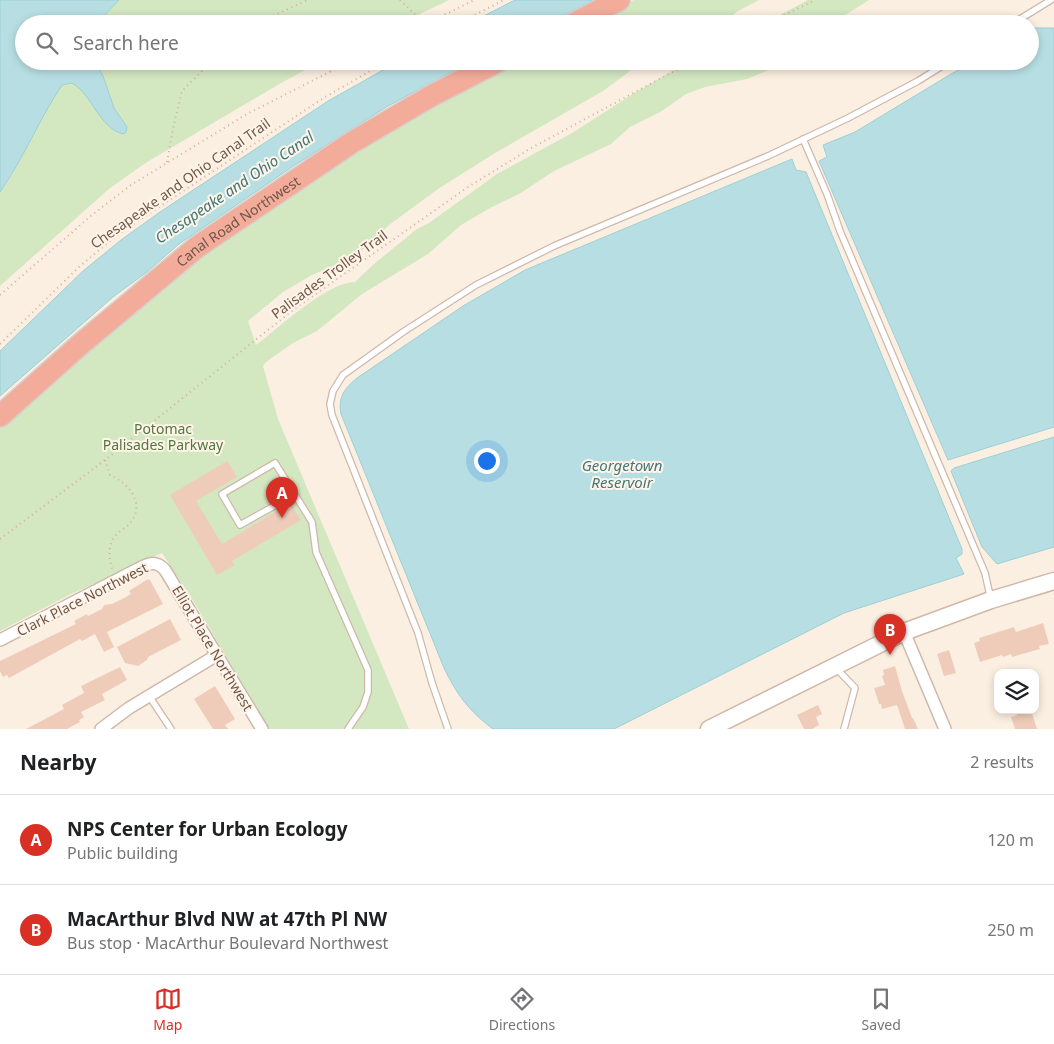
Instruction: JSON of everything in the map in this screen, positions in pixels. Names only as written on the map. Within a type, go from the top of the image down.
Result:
[{"type":"highway","points":[[591,15],[620,0]]},
{"type":"highway","name":"Canal Road Northwest","points":[[0,416],[82,343],[197,247],[375,128],[482,70]]},
{"type":"main road","points":[[709,729],[904,632],[991,600],[1054,581]]},
{"type":"street","name":"Clark Place Northwest","points":[[0,640],[151,563],[158,564],[163,568]]},
{"type":"street","name":"Elliot Place Northwest","points":[[163,568],[262,729]]},
{"type":"street","points":[[904,632],[945,729]]},
{"type":"street","points":[[101,729],[124,711],[216,655]]},
{"type":"lane","points":[[1027,15],[1051,0]]},
{"type":"lane","points":[[448,729],[432,683],[418,633],[332,415],[330,404],[333,391],[343,375],[403,332],[476,286],[554,246],[848,118],[936,70]]},
{"type":"lane","points":[[803,139],[985,573],[991,600]]},
{"type":"lane","points":[[294,495],[240,525],[222,494],[275,463],[312,522],[316,552],[368,670],[368,692],[363,707],[348,729]]},
{"type":"lane","points":[[834,666],[855,688],[844,729]]},
{"type":"lane","points":[[149,696],[171,729]]},
{"type":"path","points":[[275,15],[308,0]]},
{"type":"path","points":[[400,0],[416,15]]},
{"type":"path","points":[[444,15],[474,0]]},
{"type":"path","points":[[475,15],[504,0]]},
{"type":"path","points":[[784,15],[815,0]]},
{"type":"path","points":[[167,162],[182,91],[203,70]]},
{"type":"path","points":[[0,296],[92,216],[132,185],[247,114],[333,70]]},
{"type":"path","name":"Chesapeake and Ohio Canal Trail","points":[[0,344],[79,267],[117,235],[325,96],[372,70]]},
{"type":"path","name":"Palisades Trolley Trail","points":[[0,539],[105,460],[293,310],[468,187],[533,147],[676,70]]},
{"type":"path","points":[[105,460],[110,475],[127,486],[138,508],[131,522],[113,538],[108,554],[114,581]]},
{"type":"green space","points":[[119,0],[449,0],[418,15],[105,15]]},
{"type":"green space","points":[[634,0],[759,0],[733,15],[606,15]]},
{"type":"green space","points":[[808,0],[869,0],[845,15],[780,15]]},
{"type":"green space","points":[[99,70],[305,70],[147,162],[110,188],[0,286],[0,192],[10,178],[52,99],[62,85],[72,83],[81,88],[106,123],[127,127],[114,108]]},
{"type":"green space","name":"Potomac Palisades Parkway","points":[[501,70],[631,70],[603,91],[495,153],[438,189],[389,225],[367,247],[283,292],[248,321],[256,345],[317,297],[331,289],[355,282],[417,229],[429,223],[497,174],[572,133],[674,70],[769,70],[747,79],[705,87],[686,94],[662,111],[630,127],[611,144],[554,171],[519,194],[490,208],[461,225],[428,254],[362,294],[317,331],[293,343],[263,366],[278,419],[409,729],[269,729],[191,597],[162,553],[69,595],[0,631],[0,427],[79,355],[187,266],[279,200],[416,114]]},
{"type":"water","points":[[0,0],[119,0],[105,15],[15,15],[15,70],[99,70],[114,108],[127,127],[126,132],[123,134],[114,130],[101,118],[79,88],[72,83],[62,85],[17,166],[0,192]]},
{"type":"water","points":[[515,0],[594,0],[564,15],[486,15]]},
{"type":"water","points":[[1039,28],[1054,28],[1054,427],[948,460],[819,161],[827,157],[823,145],[855,132],[959,70],[1039,70]]},
{"type":"water","name":"Chesapeake and Ohio Canal","points":[[383,70],[455,70],[388,106],[295,165],[179,244],[147,272],[113,297],[0,396],[0,351],[83,271],[160,212],[328,101]]},
{"type":"water","name":"Georgetown Reservoir","points":[[792,159],[796,170],[806,172],[962,549],[962,554],[956,558],[964,574],[844,613],[614,729],[493,729],[464,702],[444,668],[341,414],[340,403],[343,394],[357,378],[463,306],[525,270]]},
{"type":"water","points":[[1054,437],[1054,547],[997,564],[982,547],[951,471],[954,468]]},
{"type":"building","points":[[227,461],[237,477],[196,501],[222,544],[290,503],[301,520],[232,561],[235,565],[217,575],[170,495]]},
{"type":"building","points":[[148,579],[163,604],[107,632],[114,647],[104,652],[95,634],[82,641],[80,639],[9,678],[7,675],[3,677],[0,671],[0,661],[76,624],[74,621],[102,609],[104,605],[112,604],[124,598],[131,594],[129,591]]},
{"type":"building","points":[[170,619],[181,640],[148,657],[147,660],[138,666],[125,663],[117,647]]},
{"type":"building","points":[[1043,623],[1049,644],[1039,646],[1040,649],[1012,657],[1011,654],[1003,657],[1002,655],[980,662],[974,643],[980,641],[979,638],[1014,627],[1016,632]]},
{"type":"building","points":[[949,650],[956,673],[944,676],[937,654]]},
{"type":"building","points":[[895,666],[902,691],[918,729],[905,729],[897,705],[882,709],[881,704],[879,704],[874,688],[885,685],[882,676],[884,675],[883,670]]},
{"type":"building","points":[[120,667],[127,680],[102,694],[105,700],[81,712],[84,717],[79,720],[80,722],[67,729],[26,729],[64,709],[62,705],[84,693],[81,686]]},
{"type":"building","points":[[215,686],[235,719],[225,725],[228,729],[213,729],[194,699]]},
{"type":"building","points":[[818,705],[822,714],[816,717],[819,725],[812,729],[804,729],[797,715]]},
{"type":"building","points":[[1032,714],[1037,729],[1015,729],[1011,717]]},
{"type":"place","name":"NPS Center for Urban Ecology","points":[[282,518]]},
{"type":"place","name":"MacArthur Blvd NW at 47th Pl NW","points":[[890,655]]}]
